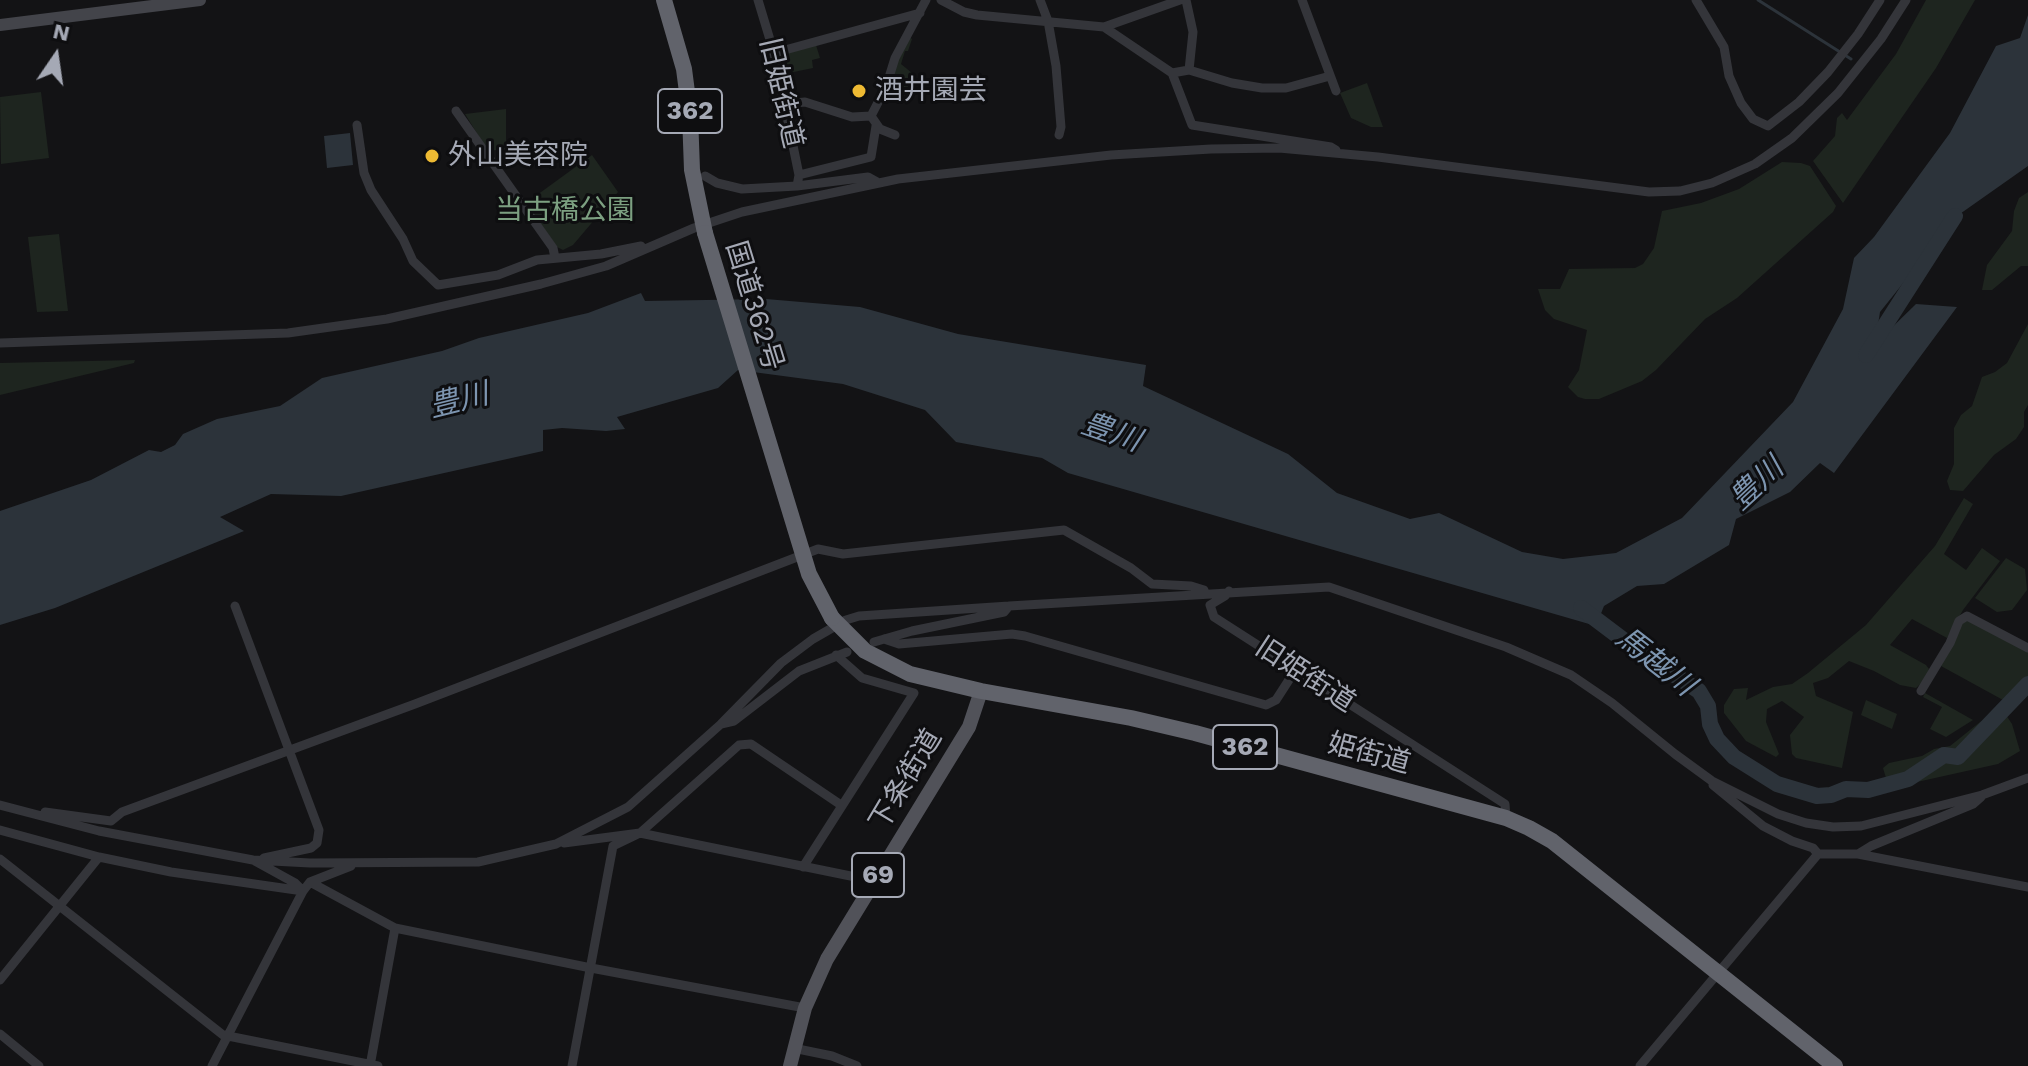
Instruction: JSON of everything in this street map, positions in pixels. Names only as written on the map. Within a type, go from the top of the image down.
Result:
[{"type":"highway","name":"国道362号","points":[[664,0],[684,69],[692,170],[704,229],[809,574],[835,621]]},
{"type":"highway","name":"姫街道","points":[[835,621],[865,651],[910,674],[981,691],[1144,721],[1506,818],[1552,841],[1835,1066]]},
{"type":"main road","points":[[0,25],[200,0]]},
{"type":"main road","name":"下条街道","points":[[790,1066],[805,1008],[827,959],[969,727],[981,691]]},
{"type":"street","name":"旧姫街道","points":[[758,0],[774,53],[798,181]]},
{"type":"street","points":[[871,116],[886,87],[895,58],[926,0]]},
{"type":"street","points":[[941,0],[977,15],[1104,27],[1183,0],[1193,32],[1189,70]]},
{"type":"street","points":[[1040,0],[1048,21],[1057,70],[1059,135]]},
{"type":"street","points":[[1302,0],[1336,91]]},
{"type":"street","points":[[1696,0],[1724,47],[1729,76],[1741,103],[1753,119],[1768,126],[1799,102],[1828,72],[1880,0]]},
{"type":"street","points":[[0,343],[273,334],[387,319],[606,266],[742,212],[878,182],[1111,155],[1279,148],[1649,192],[1695,188],[1755,164],[1792,138],[1846,82],[1881,39],[1906,0]]},
{"type":"street","points":[[774,53],[920,13]]},
{"type":"street","points":[[1104,27],[1172,73],[1189,120],[1197,128],[1331,147],[1338,153]]},
{"type":"street","points":[[1172,73],[1189,70],[1262,88],[1286,88],[1330,76]]},
{"type":"street","points":[[785,104],[805,102],[852,117],[871,116]]},
{"type":"street","points":[[456,111],[553,248],[555,258]]},
{"type":"street","points":[[798,181],[871,157],[876,126],[871,116]]},
{"type":"street","points":[[357,125],[364,173],[371,190],[403,239],[413,261],[438,285],[498,275],[537,260],[601,254],[656,244]]},
{"type":"street","points":[[876,126],[895,135]]},
{"type":"street","points":[[705,176],[717,183],[742,189],[798,181],[868,177],[878,182]]},
{"type":"street","points":[[29,813],[44,812],[111,821],[122,812],[291,751],[818,549],[843,554],[1064,530],[1131,568],[1152,584],[1191,586],[1209,592]]},
{"type":"street","points":[[556,844],[628,807],[721,724],[781,663],[835,621],[859,616],[1229,591],[1329,587],[1506,647],[1587,685],[1712,781],[1778,814],[1806,823],[1833,827],[1861,826],[1982,795],[2028,778]]},
{"type":"street","name":"旧姫街道","points":[[1229,591],[1210,605],[1214,617],[1505,804],[1506,818]]},
{"type":"street","points":[[235,606],[319,830],[319,838],[311,848],[258,860]]},
{"type":"street","points":[[1009,606],[1004,612],[879,640],[899,644],[1012,634],[1025,636],[1266,705],[1276,700],[1296,669]]},
{"type":"street","points":[[1921,691],[1950,643],[1959,621],[1967,616],[2028,648]]},
{"type":"street","points":[[721,724],[734,721],[799,671],[847,652]]},
{"type":"street","points":[[803,867],[914,693],[862,678],[836,655]]},
{"type":"street","points":[[572,1066],[613,846],[640,833],[739,745],[751,744],[841,805]]},
{"type":"street","points":[[1712,781],[1713,786],[1763,826],[1813,848],[1818,854]]},
{"type":"street","points":[[1858,854],[1973,804],[1982,795]]},
{"type":"street","points":[[0,805],[99,831],[258,860],[478,862],[556,844],[640,833],[875,881]]},
{"type":"street","points":[[0,830],[99,857],[171,872],[307,887],[357,863]]},
{"type":"street","points":[[1640,1066],[1818,854],[1858,854],[2028,887]]},
{"type":"street","points":[[0,980],[99,857]]},
{"type":"street","points":[[0,859],[228,1037],[373,1066],[395,928]]},
{"type":"street","points":[[258,860],[295,883],[363,908],[395,928],[805,1008]]},
{"type":"street","points":[[212,1066],[307,887]]},
{"type":"street","points":[[0,1034],[39,1066]]},
{"type":"street","points":[[793,1048],[857,1066]]},
{"type":"green space","points":[[1926,0],[1975,0],[1936,68],[1843,203],[1813,161],[1835,136],[1837,118],[1842,113],[1847,120],[1896,54]]},
{"type":"green space","points":[[909,37],[912,39],[901,64],[912,73],[907,89],[890,84],[897,59]]},
{"type":"green space","points":[[816,45],[820,58],[812,60],[813,68],[784,74],[779,55]]},
{"type":"green space","points":[[1367,83],[1383,127],[1371,127],[1351,118],[1340,93]]},
{"type":"green space","points":[[41,92],[49,158],[1,164],[0,97]]},
{"type":"green space","points":[[506,109],[506,149],[488,151],[465,114]]},
{"type":"green space","name":"当古橋公園","points":[[592,155],[618,192],[573,245],[563,250],[557,247],[526,203]]},
{"type":"green space","points":[[1782,162],[1810,166],[1836,206],[1833,212],[1737,298],[1705,319],[1642,381],[1599,399],[1578,397],[1568,387],[1579,370],[1587,330],[1554,319],[1545,310],[1538,289],[1560,289],[1569,269],[1635,268],[1643,264],[1654,248],[1662,211],[1701,203],[1739,189]]},
{"type":"green space","points":[[2028,192],[2028,266],[2021,266],[1992,290],[1982,290],[1987,265],[2012,231],[2019,198]]},
{"type":"green space","points":[[59,234],[68,311],[37,312],[28,237]]},
{"type":"green space","points":[[2028,324],[2028,405],[2024,412],[2024,427],[2016,439],[1994,455],[1963,491],[1950,490],[1947,481],[1954,464],[1954,428],[1961,415],[1972,406],[1982,377],[2007,363]]},
{"type":"green space","points":[[135,360],[134,363],[0,395],[0,363]]},
{"type":"green space","points":[[1964,498],[1973,504],[1944,554],[1966,570],[1982,548],[2000,561],[1963,610],[1947,638],[1912,619],[1890,645],[1926,665],[1929,669],[1925,680],[1916,688],[1900,685],[1849,661],[1828,678],[1813,683],[1816,696],[1853,712],[1842,768],[1796,758],[1792,754],[1790,735],[1804,717],[1782,701],[1767,709],[1766,722],[1779,754],[1776,757],[1746,741],[1724,713],[1724,705],[1734,689],[1748,688],[1746,700],[1773,687],[1792,684],[1866,625],[1935,546]]},
{"type":"green space","points":[[2006,558],[2025,569],[2027,590],[2012,610],[1997,612],[1975,598]]},
{"type":"green space","points":[[1966,619],[2028,651],[2028,680],[2003,700],[1941,666]]},
{"type":"green space","points":[[1925,693],[1973,720],[1946,737],[1930,729],[1942,707],[1923,697]]},
{"type":"green space","points":[[1866,700],[1897,714],[1892,729],[1861,715]]},
{"type":"green space","points":[[1999,710],[2012,724],[2020,751],[1998,764],[1881,790],[1880,781],[1886,778],[1883,768],[1889,763],[1950,746]]},
{"type":"water","points":[[2028,15],[2028,166],[1957,216],[1880,312],[1875,344],[1916,304],[1957,307],[1834,473],[1820,463],[1790,492],[1736,519],[1729,545],[1664,584],[1637,586],[1604,606],[1596,626],[1068,473],[1042,458],[956,442],[925,410],[843,384],[738,370],[718,388],[617,417],[625,429],[543,430],[543,451],[341,496],[271,494],[220,517],[244,531],[55,608],[0,625],[0,511],[91,480],[149,450],[161,452],[175,445],[183,434],[217,419],[280,406],[322,378],[588,313],[641,293],[645,301],[766,299],[860,307],[958,334],[1146,365],[1143,386],[1288,454],[1337,493],[1410,519],[1439,513],[1522,552],[1563,559],[1616,553],[1682,518],[1793,402],[1843,309],[1854,258],[1874,237],[1950,133],[1996,46],[2020,38]]},
{"type":"water","points":[[350,133],[353,165],[327,168],[324,136]]},
{"type":"waterway","points":[[1758,0],[1851,59]]},
{"type":"waterway","name":"豊川","points":[[1866,355],[1955,216]]},
{"type":"waterway","name":"馬越川","points":[[1581,608],[1699,691],[1708,706],[1710,724],[1717,739],[1734,757],[1777,784],[1817,796],[1846,789],[1868,790],[1908,779],[1944,755],[1958,757],[2028,684]]},
{"type":"place","name":"酒井園芸","points":[[859,91]]},
{"type":"place","name":"外山美容院","points":[[432,156]]}]
